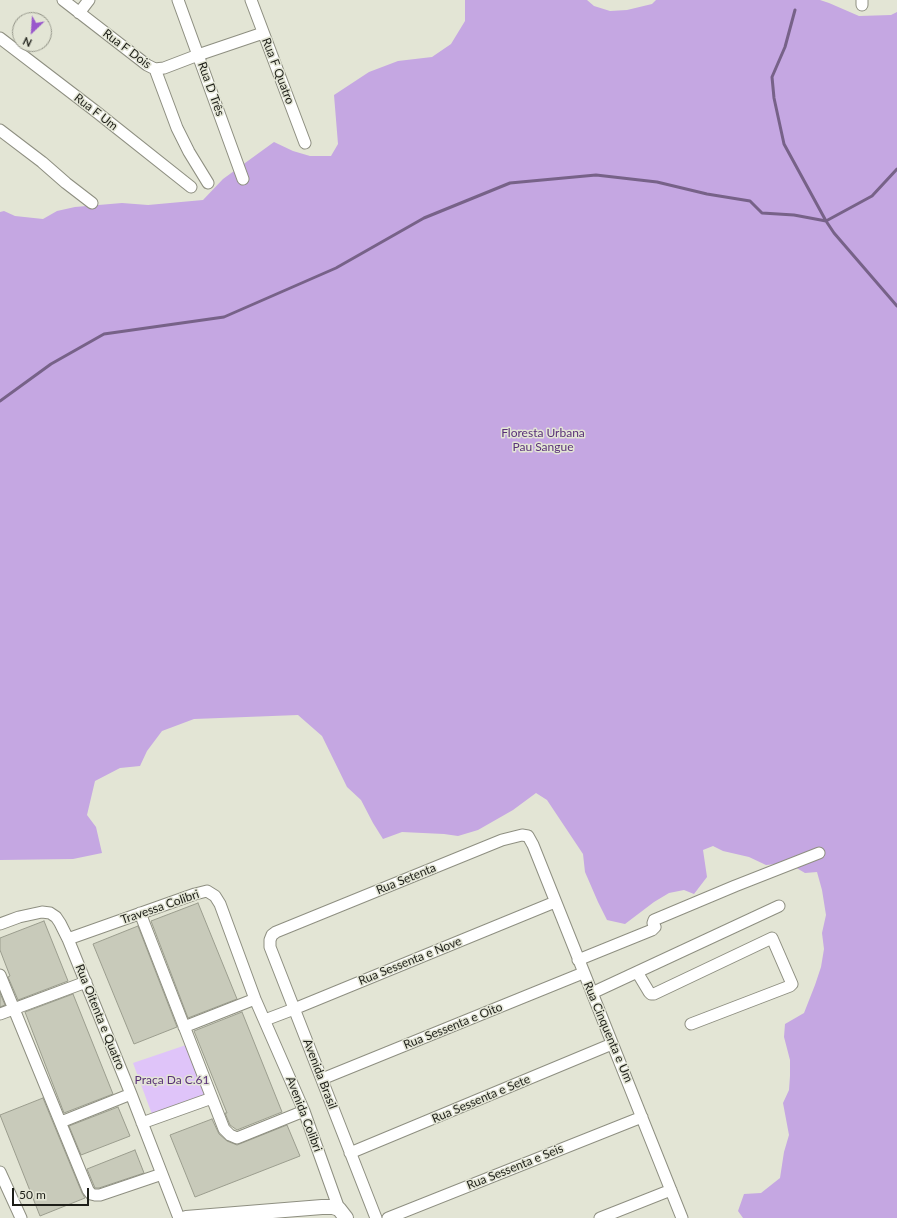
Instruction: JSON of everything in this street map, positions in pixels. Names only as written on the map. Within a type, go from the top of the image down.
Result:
[{"type":"main road","points":[[186,1218],[236,1216],[322,1207],[333,1207],[342,1214]]},
{"type":"street","name":"Rua F Dois","points":[[63,0],[147,65],[155,69],[164,68],[263,32]]},
{"type":"street","points":[[79,12],[89,0]]},
{"type":"street","name":"Rua D Três","points":[[178,0],[243,179]]},
{"type":"street","name":"Rua F Quatro","points":[[251,0],[305,143]]},
{"type":"street","name":"Rua F Um","points":[[0,38],[94,110],[191,188]]},
{"type":"street","points":[[155,69],[177,128],[189,152],[208,183]]},
{"type":"street","points":[[0,130],[42,162],[66,184],[92,203]]},
{"type":"street","name":"Rua Setenta","points":[[276,932],[509,838],[522,835],[528,836],[533,845]]},
{"type":"street","name":"Rua Cinquenta e Um","points":[[533,845],[682,1218]]},
{"type":"street","points":[[578,960],[652,930],[655,927],[654,920],[819,853]]},
{"type":"street","name":"Travessa Colibri","points":[[68,939],[194,894],[207,891],[211,892],[220,904],[264,1020]]},
{"type":"street","name":"Rua Sessenta e Nove","points":[[264,1020],[555,902]]},
{"type":"street","points":[[592,993],[779,906]]},
{"type":"street","name":"Rua Oitenta e Quatro","points":[[0,924],[42,912],[56,917],[60,923],[86,982],[179,1218]]},
{"type":"street","points":[[140,913],[224,1129],[230,1135],[237,1138],[304,1111]]},
{"type":"street","name":"Avenida Brasil","points":[[276,932],[272,935],[270,947],[376,1218]]},
{"type":"street","points":[[637,972],[649,992],[654,994],[772,938],[792,984],[691,1024]]},
{"type":"street","name":"Rua Sessenta e Oito","points":[[322,1079],[583,973]]},
{"type":"street","points":[[0,975],[88,1190],[95,1195],[104,1194],[162,1174]]},
{"type":"street","points":[[0,1014],[86,982]]},
{"type":"street","points":[[184,1027],[255,999]]},
{"type":"street","name":"Avenida Colibri","points":[[264,1020],[304,1111],[342,1214]]},
{"type":"street","name":"Rua Sessenta e Sete","points":[[350,1153],[612,1044]]},
{"type":"street","points":[[61,1122],[131,1094]]},
{"type":"street","points":[[142,1123],[212,1098]]},
{"type":"street","name":"Rua Sessenta e Seis","points":[[388,1218],[642,1117]]},
{"type":"street","points":[[0,1172],[21,1218]]},
{"type":"street","points":[[600,1218],[671,1190]]},
{"type":"green space","name":"Floresta Urbana Pau Sangue","points":[[465,0],[587,0],[594,6],[610,11],[627,10],[652,4],[656,0],[820,0],[859,16],[891,15],[897,12],[897,1218],[743,1218],[738,1211],[744,1194],[761,1193],[780,1178],[784,1152],[789,1135],[783,1103],[789,1090],[790,1076],[790,1060],[784,1037],[785,1024],[804,1013],[821,967],[824,949],[822,933],[826,915],[822,890],[817,872],[805,873],[788,863],[766,865],[749,857],[723,851],[713,846],[703,850],[707,877],[694,894],[684,890],[669,893],[654,902],[625,924],[607,920],[585,872],[583,854],[547,800],[536,793],[513,810],[478,830],[458,836],[402,832],[383,839],[361,800],[347,787],[322,736],[298,715],[194,719],[162,731],[147,751],[140,766],[120,768],[95,781],[87,815],[96,827],[102,853],[73,859],[0,860],[0,212],[4,211],[15,216],[43,219],[57,211],[75,207],[122,203],[148,205],[203,200],[223,179],[274,142],[293,151],[310,156],[331,156],[338,144],[334,95],[369,72],[398,61],[432,57],[451,44],[465,21]]},
{"type":"green space","name":"Praça Da C.61","points":[[189,1044],[210,1098],[153,1117],[133,1063]]},
{"type":"building","points":[[198,903],[237,999],[188,1018],[151,921]]},
{"type":"building","points":[[44,921],[68,981],[18,1000],[8,977],[10,976],[0,950],[0,938]]},
{"type":"building","points":[[138,926],[177,1027],[134,1044],[93,944]]},
{"type":"building","points":[[0,993],[5,1005],[0,1007]]},
{"type":"building","points":[[73,994],[113,1094],[64,1113],[25,1012]]},
{"type":"building","points":[[242,1012],[282,1112],[237,1130],[230,1125],[225,1113],[227,1113],[194,1031]]},
{"type":"building","points":[[43,1098],[85,1198],[40,1216],[0,1115]]},
{"type":"building","points":[[118,1107],[130,1136],[81,1155],[69,1126]]},
{"type":"building","points":[[212,1119],[219,1134],[227,1141],[237,1145],[287,1125],[300,1156],[195,1197],[170,1135]]},
{"type":"building","points":[[135,1150],[144,1173],[95,1188],[87,1169]]},
{"type":"waterway","points":[[795,10],[785,47],[772,77],[774,98],[784,144],[826,221],[872,196],[897,169]]},
{"type":"waterway","points":[[0,401],[51,364],[104,334],[224,317],[336,268],[424,218],[510,183],[596,175],[657,182],[707,194],[750,201],[762,213],[794,215],[826,221],[834,233],[897,306]]}]
